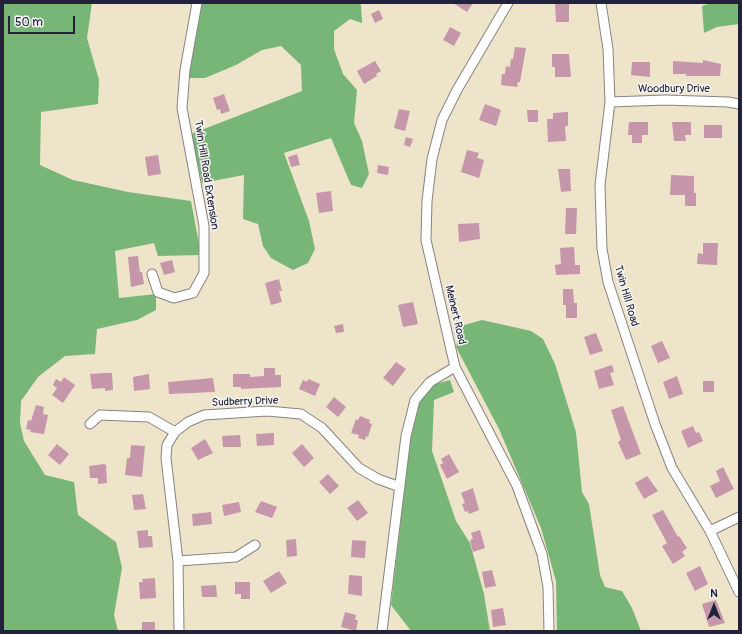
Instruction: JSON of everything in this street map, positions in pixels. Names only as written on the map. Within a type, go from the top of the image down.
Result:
[{"type":"street","name":"Twin Hill Road Extension","points":[[152,274],[158,292],[174,298],[193,293],[204,273],[204,226],[182,108],[185,70],[197,3]]},
{"type":"street","name":"Meinert Road","points":[[508,3],[457,90],[442,120],[432,159],[427,201],[426,240],[454,367],[500,452],[530,518],[542,554],[548,587],[549,631]]},
{"type":"street","name":"Twin Hill Road","points":[[601,3],[608,49],[610,102],[600,185],[602,249],[608,282],[655,424],[672,468],[710,531]]},
{"type":"street","name":"Woodbury Drive","points":[[610,102],[665,100],[728,102],[739,104]]},
{"type":"street","points":[[382,631],[406,436],[415,400],[430,382],[454,367]]},
{"type":"street","name":"Sudberry Drive","points":[[175,432],[188,422],[204,415],[267,411],[301,414],[322,428],[359,468],[378,479],[400,487]]},
{"type":"street","points":[[90,424],[100,415],[149,417],[175,432],[168,445],[166,458],[178,561],[179,631]]},
{"type":"street","points":[[739,517],[710,531],[739,592]]},
{"type":"street","points":[[178,561],[236,557],[255,545]]},
{"type":"green space","points":[[3,3],[92,3],[87,38],[99,80],[98,104],[41,112],[40,165],[73,180],[128,192],[191,201],[201,255],[158,256],[154,243],[115,251],[119,298],[156,294],[156,310],[137,320],[97,329],[95,354],[65,356],[38,377],[21,401],[20,423],[24,441],[45,475],[74,482],[78,515],[116,542],[122,568],[114,615],[118,631],[3,631]]},
{"type":"green space","points":[[202,3],[359,3],[361,5],[362,23],[350,19],[334,31],[334,49],[343,74],[357,90],[354,123],[362,141],[369,174],[362,188],[351,185],[331,138],[284,153],[309,221],[315,249],[308,263],[293,270],[271,258],[263,246],[258,224],[243,219],[244,175],[202,183],[191,134],[302,91],[301,65],[281,46],[262,50],[236,65],[205,78],[188,78]]},
{"type":"green space","points":[[711,3],[739,3],[739,24],[717,27],[704,33],[702,6]]},
{"type":"green space","points":[[482,320],[531,331],[543,339],[555,364],[576,432],[582,492],[589,504],[600,575],[605,587],[622,591],[632,608],[641,631],[557,631],[556,581],[541,528],[499,429],[456,347],[461,326]]},
{"type":"green space","points":[[450,380],[454,392],[434,400],[432,451],[456,521],[470,543],[484,594],[490,631],[411,631],[391,605],[411,434],[420,399],[432,385]]},
{"type":"building","points":[[453,3],[473,3],[467,12]]},
{"type":"building","points":[[555,3],[569,3],[569,22],[556,22]]},
{"type":"building","points":[[379,10],[383,19],[375,23],[371,14]]},
{"type":"building","points":[[450,27],[461,33],[454,46],[443,40]]},
{"type":"building","points":[[515,47],[526,48],[520,82],[518,82],[517,87],[501,85],[502,74],[505,74],[506,66],[510,67]]},
{"type":"building","points":[[552,54],[569,54],[571,77],[555,77],[555,67],[552,67]]},
{"type":"building","points":[[703,60],[721,64],[720,76],[686,76],[686,74],[673,74],[673,61],[703,63]]},
{"type":"building","points":[[375,61],[381,71],[376,74],[377,76],[364,84],[357,71]]},
{"type":"building","points":[[632,62],[650,62],[650,77],[631,75]]},
{"type":"building","points":[[224,94],[230,111],[221,114],[220,109],[217,110],[213,98]]},
{"type":"building","points":[[485,104],[501,110],[496,126],[479,120]]},
{"type":"building","points":[[399,109],[410,111],[405,131],[394,128]]},
{"type":"building","points":[[527,110],[538,110],[538,122],[528,122]]},
{"type":"building","points":[[568,112],[568,126],[565,126],[566,141],[548,142],[547,119],[553,119],[553,113]]},
{"type":"building","points":[[629,122],[648,122],[648,135],[642,135],[642,143],[632,143],[632,135],[628,135]]},
{"type":"building","points":[[672,122],[691,122],[691,135],[685,135],[686,141],[674,141]]},
{"type":"building","points":[[704,125],[722,125],[722,138],[704,138]]},
{"type":"building","points":[[406,137],[413,139],[410,147],[404,145]]},
{"type":"building","points":[[467,150],[479,153],[477,158],[484,160],[479,178],[461,172]]},
{"type":"building","points":[[297,154],[300,165],[291,167],[288,157]]},
{"type":"building","points":[[158,155],[161,174],[148,176],[145,157]]},
{"type":"building","points":[[378,165],[389,167],[388,175],[377,173]]},
{"type":"building","points":[[558,169],[570,169],[571,191],[561,192]]},
{"type":"building","points":[[671,175],[694,176],[696,206],[685,206],[685,195],[670,195]]},
{"type":"building","points":[[331,191],[333,211],[319,213],[316,193]]},
{"type":"building","points":[[566,208],[577,208],[576,234],[565,234]]},
{"type":"building","points":[[479,223],[480,239],[459,242],[458,224]]},
{"type":"building","points":[[703,243],[718,243],[717,265],[697,264],[698,253],[703,254]]},
{"type":"building","points":[[574,247],[575,265],[580,265],[580,274],[556,275],[555,265],[561,264],[560,248]]},
{"type":"building","points":[[138,256],[140,272],[142,272],[144,284],[131,287],[128,257]]},
{"type":"building","points":[[172,260],[175,272],[164,275],[160,263]]},
{"type":"building","points":[[279,279],[282,291],[279,291],[282,302],[271,305],[265,283]]},
{"type":"building","points":[[563,289],[573,289],[574,303],[577,303],[577,318],[566,318],[566,305],[563,305]]},
{"type":"building","points":[[413,302],[418,324],[403,327],[398,305]]},
{"type":"building","points":[[343,324],[344,332],[336,333],[334,326]]},
{"type":"building","points":[[596,333],[603,351],[590,355],[584,337]]},
{"type":"building","points":[[662,341],[670,358],[658,363],[651,346]]},
{"type":"building","points":[[396,362],[406,369],[393,386],[383,378]]},
{"type":"building","points":[[612,365],[614,372],[610,373],[614,385],[599,389],[594,371]]},
{"type":"building","points":[[264,368],[275,368],[275,375],[281,375],[281,387],[241,389],[241,387],[233,387],[233,374],[250,374],[250,377],[264,376]]},
{"type":"building","points":[[112,373],[113,390],[105,391],[105,388],[92,389],[90,374]]},
{"type":"building","points":[[149,374],[150,389],[134,391],[133,377]]},
{"type":"building","points":[[677,376],[683,394],[669,399],[663,382]]},
{"type":"building","points":[[64,377],[75,385],[63,403],[52,395],[57,388],[53,385],[56,379],[61,382]]},
{"type":"building","points":[[213,378],[215,392],[169,394],[168,382]]},
{"type":"building","points":[[308,379],[320,384],[315,396],[299,389],[303,380],[307,382]]},
{"type":"building","points":[[703,381],[714,381],[714,392],[703,392]]},
{"type":"building","points":[[334,397],[346,407],[338,417],[326,407]]},
{"type":"building","points":[[36,405],[44,407],[43,414],[48,415],[44,434],[30,432],[31,430],[26,429],[28,420],[31,421]]},
{"type":"building","points":[[623,406],[641,454],[626,460],[618,442],[621,440],[611,410]]},
{"type":"building","points":[[360,416],[370,420],[369,423],[372,424],[368,437],[366,436],[365,440],[358,438],[359,435],[351,433],[356,419],[358,420]]},
{"type":"building","points":[[693,426],[696,433],[699,432],[703,441],[688,448],[681,431]]},
{"type":"building","points":[[274,433],[274,445],[257,446],[256,434]]},
{"type":"building","points":[[240,435],[241,447],[223,447],[222,436]]},
{"type":"building","points":[[205,439],[213,453],[198,460],[191,448]]},
{"type":"building","points":[[57,444],[69,454],[60,465],[48,455]]},
{"type":"building","points":[[302,444],[314,458],[304,467],[292,453]]},
{"type":"building","points":[[131,445],[145,446],[142,477],[125,475],[127,458],[130,458]]},
{"type":"building","points":[[449,454],[459,472],[447,479],[440,465],[443,463],[441,459]]},
{"type":"building","points":[[106,465],[107,483],[98,484],[98,478],[90,478],[89,466]]},
{"type":"building","points":[[723,467],[734,489],[716,498],[710,486],[720,481],[716,471]]},
{"type":"building","points":[[328,474],[339,486],[330,494],[319,482]]},
{"type":"building","points":[[647,476],[658,491],[644,499],[635,483]]},
{"type":"building","points":[[473,488],[479,510],[469,514],[468,511],[465,512],[462,504],[465,503],[461,493]]},
{"type":"building","points":[[143,494],[146,509],[134,510],[132,495]]},
{"type":"building","points":[[358,500],[368,513],[357,521],[347,508]]},
{"type":"building","points":[[261,501],[277,507],[272,518],[255,512]]},
{"type":"building","points":[[239,502],[241,512],[224,516],[222,505]]},
{"type":"building","points":[[663,510],[678,537],[679,536],[687,548],[682,552],[685,556],[673,564],[662,546],[667,543],[652,515]]},
{"type":"building","points":[[211,512],[212,524],[193,526],[192,514]]},
{"type":"building","points":[[148,530],[148,536],[152,536],[153,547],[139,548],[137,531]]},
{"type":"building","points":[[480,530],[485,548],[473,552],[470,540],[473,539],[471,533]]},
{"type":"building","points":[[296,539],[297,556],[287,557],[286,540]]},
{"type":"building","points":[[352,540],[366,541],[365,558],[351,557]]},
{"type":"building","points":[[700,566],[708,584],[695,591],[686,573]]},
{"type":"building","points":[[492,570],[496,586],[485,588],[482,572]]},
{"type":"building","points":[[279,571],[287,583],[271,593],[263,581]]},
{"type":"building","points":[[349,575],[362,576],[362,596],[348,594]]},
{"type":"building","points":[[155,578],[156,598],[140,599],[139,582],[143,582],[142,579]]},
{"type":"building","points":[[235,582],[250,582],[250,599],[241,599],[241,594],[235,594]]},
{"type":"building","points":[[216,585],[217,597],[202,597],[201,586]]},
{"type":"building","points":[[716,600],[725,623],[709,627],[702,604]]},
{"type":"building","points":[[503,608],[506,625],[493,627],[491,610]]},
{"type":"building","points":[[345,612],[356,615],[355,620],[358,620],[356,631],[341,627]]},
{"type":"building","points":[[142,622],[155,622],[155,631],[142,631]]}]
